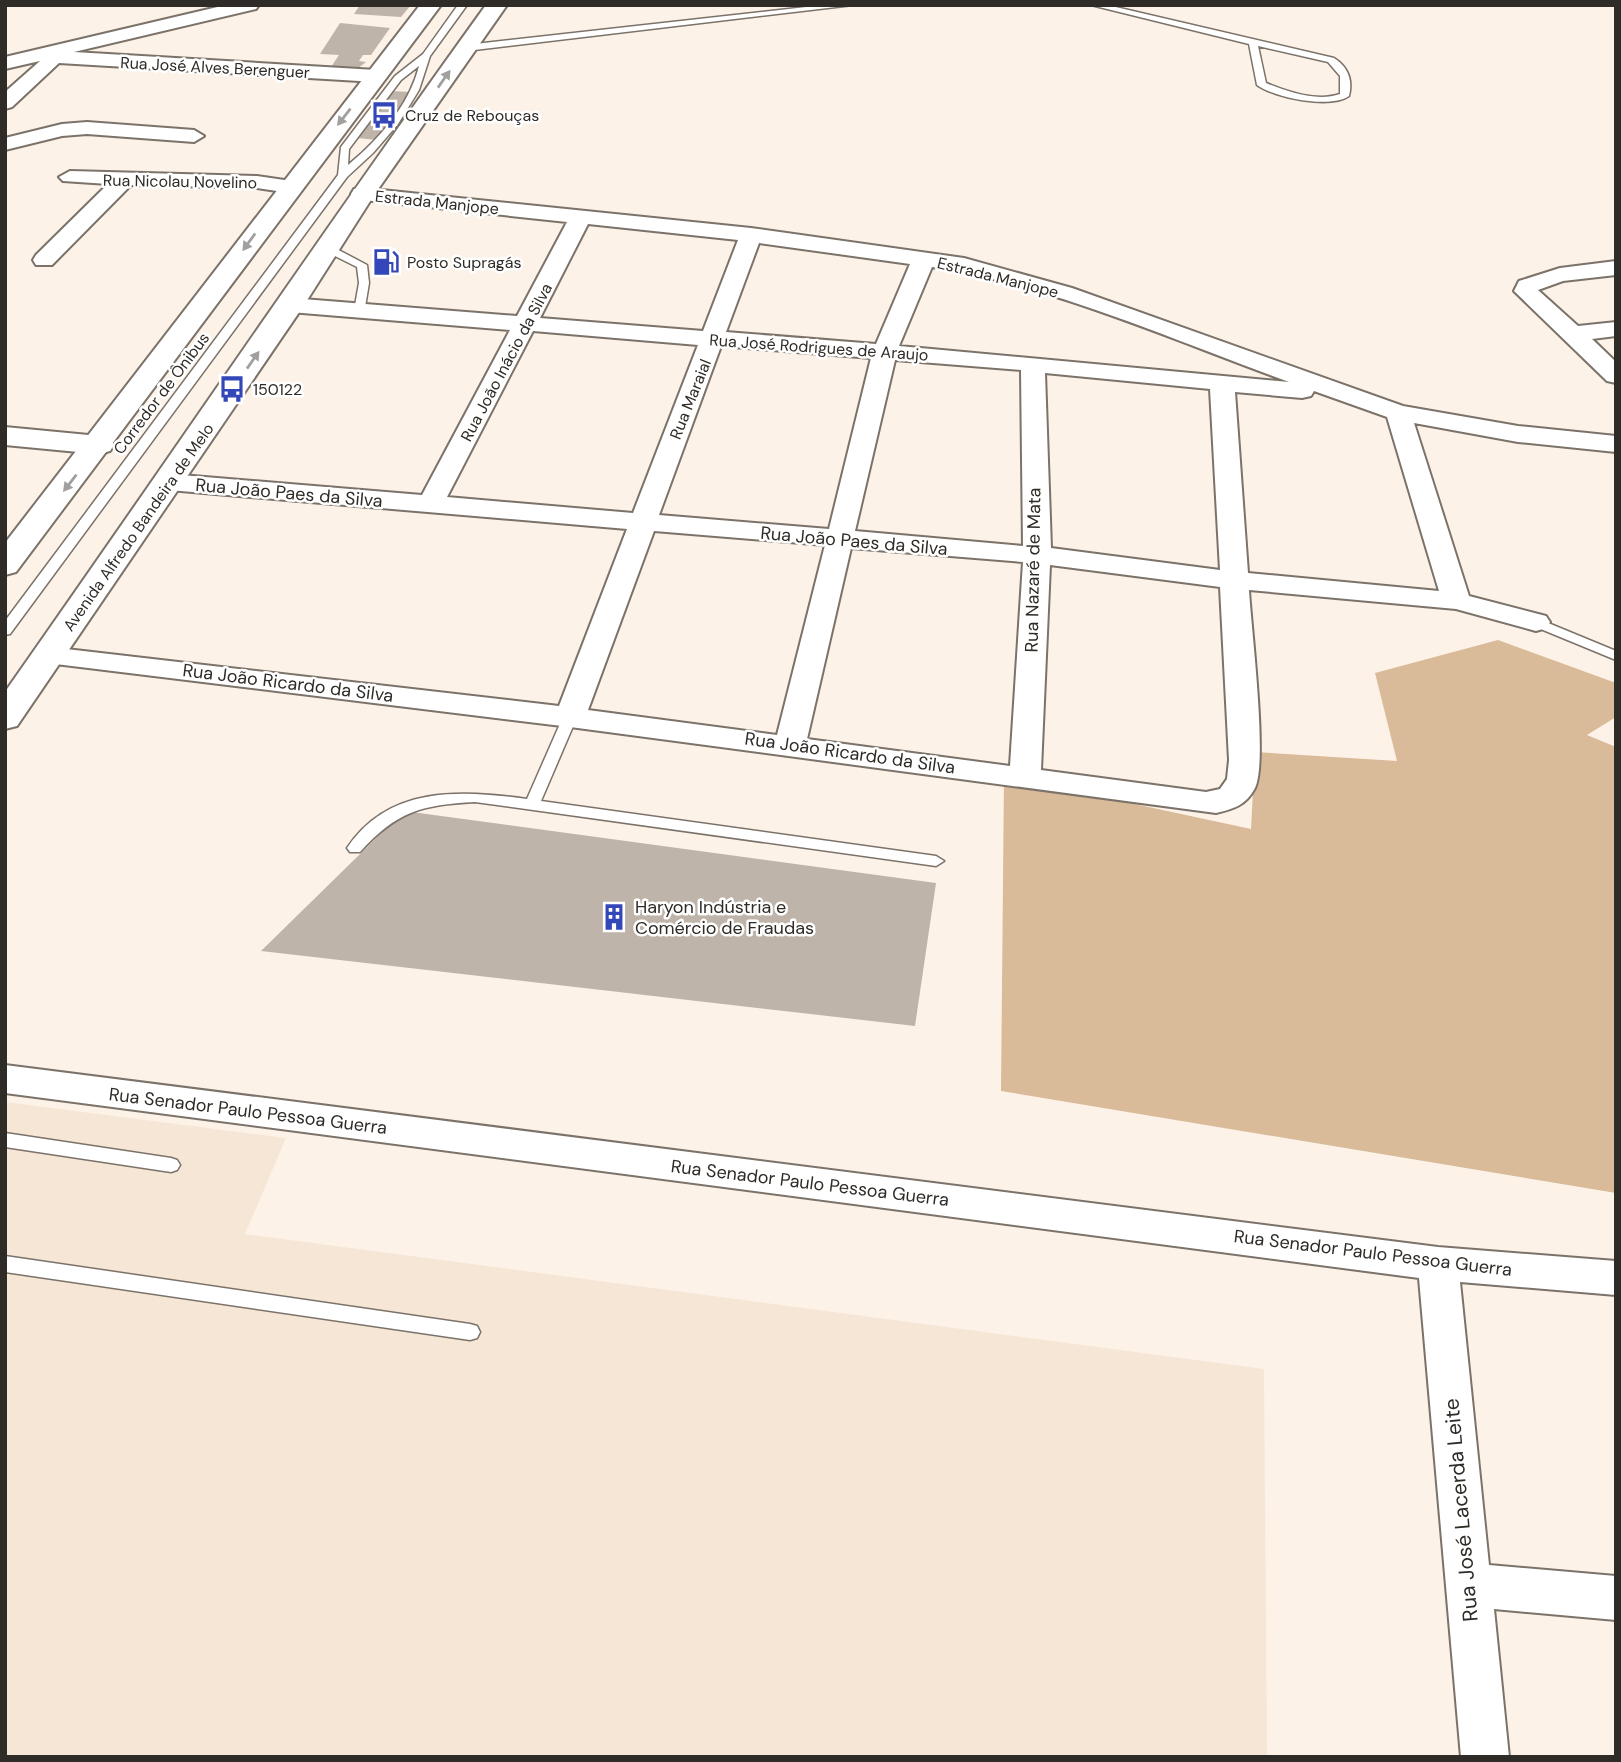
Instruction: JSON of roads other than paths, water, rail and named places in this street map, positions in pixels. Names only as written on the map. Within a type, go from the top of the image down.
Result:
[{"type":"main road","points":[[5,565],[99,445],[290,187],[431,5]]},
{"type":"main road","name":"Avenida Alfredo Bandeira de Melo","points":[[5,718],[290,305],[327,248],[353,185],[466,48],[497,5]]},
{"type":"main road","points":[[5,436],[99,445]]},
{"type":"street","points":[[5,63],[59,53],[250,5]]},
{"type":"street","points":[[5,103],[59,53]]},
{"type":"street","name":"Rua José Alves Berenguer","points":[[59,53],[376,76]]},
{"type":"street","points":[[6,148],[62,130],[87,128],[194,136]]},
{"type":"street","name":"Rua Nicolau Novelino","points":[[69,177],[257,182],[290,187]]},
{"type":"street","points":[[44,260],[124,180]]},
{"type":"street","name":"Estrada Manjope","points":[[353,185],[581,218],[751,235],[964,265],[1064,293],[1242,355],[1346,397],[1398,413],[1518,434],[1616,444]]},
{"type":"street","name":"Rua João Inácio da Silva","points":[[430,505],[581,218]]},
{"type":"street","name":"Rua Maraial","points":[[641,523],[751,235]]},
{"type":"street","points":[[790,745],[885,352],[923,258]]},
{"type":"street","points":[[1616,268],[1560,275],[1527,286],[1526,291],[1616,376]]},
{"type":"street","name":"Rua José Rodrigues de Araujo","points":[[290,305],[1033,364],[1346,397]]},
{"type":"street","points":[[1573,334],[1616,329]]},
{"type":"street","name":"Rua Nazaré de Mata","points":[[1025,776],[1037,555],[1033,364]]},
{"type":"street","name":"Rua João Ricardo da Silva","points":[[49,656],[570,717],[1025,776],[1206,803],[1226,801],[1236,796],[1243,783],[1245,760],[1222,382]]},
{"type":"street","points":[[1398,413],[1423,501],[1457,601]]},
{"type":"street","name":"Rua João Paes da Silva","points":[[169,482],[1037,555],[1234,580],[1457,601],[1536,622]]},
{"type":"street","points":[[570,717],[641,523]]},
{"type":"street","name":"Rua Senador Paulo Pessoa Guerra","points":[[5,1079],[1438,1264],[1616,1278]]},
{"type":"street","name":"Rua José Lacerda Leite","points":[[1438,1264],[1485,1757]]},
{"type":"street","points":[[1468,1585],[1616,1598]]},
{"type":"lane","name":"Corredor de Ônibus","points":[[353,185],[344,149],[398,78],[426,56],[463,5]]},
{"type":"lane","points":[[466,48],[849,5]]},
{"type":"lane","points":[[1095,5],[1254,42],[1336,62],[1345,74],[1344,96],[1334,100],[1319,99],[1262,85],[1254,42]]},
{"type":"lane","name":"Corredor de Ônibus","points":[[5,631],[353,185],[373,150],[422,79],[426,56]]},
{"type":"lane","points":[[327,248],[362,265],[364,283],[360,311]]},
{"type":"lane","points":[[1536,622],[1616,656]]},
{"type":"lane","points":[[533,802],[570,717]]},
{"type":"lane","points":[[355,848],[389,814],[407,804],[436,798],[475,797],[533,802],[936,861]]},
{"type":"lane","points":[[5,1140],[172,1165]]},
{"type":"lane","points":[[7,1268],[470,1332]]},
{"type":"place","name":"Cruz de Rebouças","points":[[384,115]]},
{"type":"place","name":"Posto Supragás","points":[[386,262]]},
{"type":"place","name":"150122","points":[[232,389]]},
{"type":"place","name":"Haryon Indústria e Comércio de Fraudas","points":[[614,917]]}]
